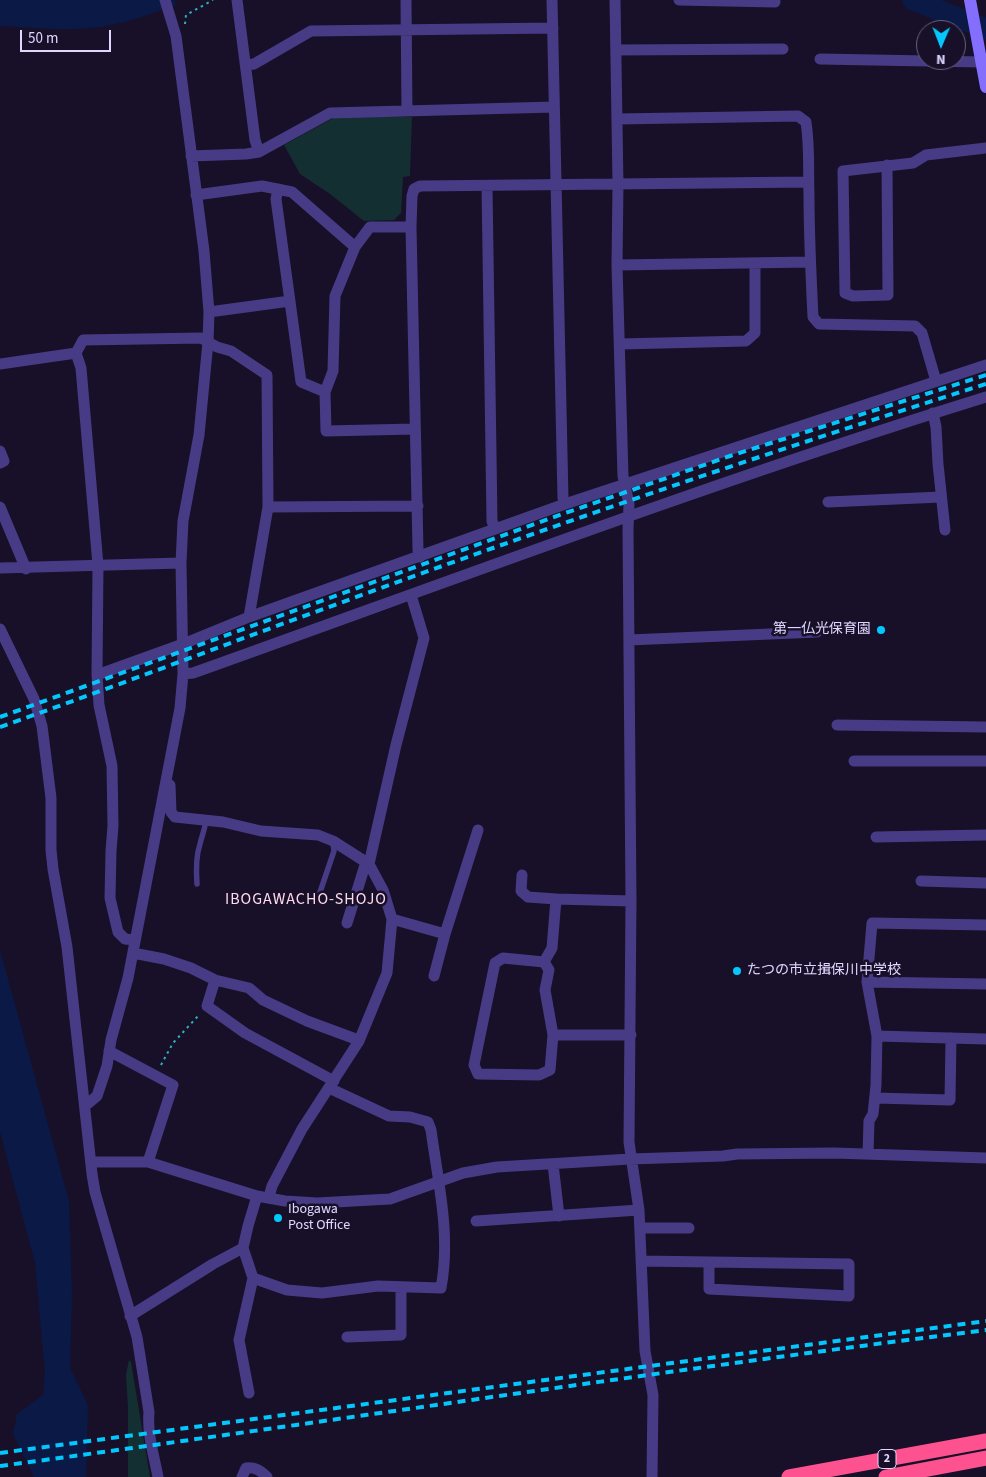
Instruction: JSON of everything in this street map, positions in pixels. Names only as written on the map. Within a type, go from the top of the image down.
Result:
[{"type":"highway","name":"2","points":[[789,1477],[986,1440]]},
{"type":"highway","name":"2","points":[[886,1477],[986,1458]]},
{"type":"main road","points":[[970,0],[986,87]]},
{"type":"street","points":[[85,1106],[97,1096],[107,1066],[128,978],[180,708],[183,674],[181,564],[183,522],[199,435],[208,342],[209,312],[204,251],[176,36],[165,0]]},
{"type":"street","points":[[237,0],[255,140],[260,152]]},
{"type":"street","points":[[406,0],[407,111]]},
{"type":"street","points":[[552,0],[563,498],[565,504]]},
{"type":"street","points":[[614,0],[618,184],[617,265],[625,483],[630,504],[628,515],[631,901],[629,1142],[639,1210],[645,1352],[653,1395],[652,1477]]},
{"type":"street","points":[[679,0],[775,2]]},
{"type":"street","points":[[246,65],[254,64],[311,31],[553,28]]},
{"type":"street","points":[[616,50],[782,48]]},
{"type":"street","points":[[820,60],[981,59]]},
{"type":"street","points":[[191,156],[260,152],[330,113],[554,107]]},
{"type":"street","points":[[617,119],[798,116],[806,122],[810,145],[808,182],[813,317],[818,324],[915,326],[922,333],[936,381]]},
{"type":"street","points":[[887,166],[888,295],[853,296],[845,293],[843,171],[913,162],[926,156],[986,148]]},
{"type":"street","points":[[420,556],[418,550],[414,429],[411,227],[414,188],[420,186],[808,182]]},
{"type":"street","points":[[196,195],[262,186],[292,192],[355,247]]},
{"type":"street","points":[[487,186],[492,521],[496,528]]},
{"type":"street","points":[[278,189],[276,199],[301,382],[325,392]]},
{"type":"street","points":[[411,227],[370,227],[355,247],[335,296],[333,371],[325,392],[326,431],[414,429]]},
{"type":"street","points":[[617,265],[810,262]]},
{"type":"street","points":[[620,344],[746,341],[755,333],[755,263]]},
{"type":"street","points":[[209,312],[290,301]]},
{"type":"street","points":[[135,940],[125,939],[118,932],[110,898],[111,852],[114,826],[112,766],[99,705],[97,675],[98,565],[81,368],[76,352],[83,340],[201,338],[231,351],[267,376],[268,507],[249,616]]},
{"type":"street","points":[[0,364],[76,352]]},
{"type":"street","points":[[97,675],[183,644],[249,616],[625,483],[986,365]]},
{"type":"street","points":[[183,674],[193,673],[412,595],[628,515],[786,461],[986,397]]},
{"type":"street","points":[[933,413],[936,426],[945,530]]},
{"type":"street","points":[[0,451],[4,461],[0,463]]},
{"type":"street","points":[[828,502],[941,497]]},
{"type":"street","points":[[268,507],[418,506]]},
{"type":"street","points":[[0,507],[26,569]]},
{"type":"street","points":[[0,568],[26,569],[98,565],[181,564]]},
{"type":"street","points":[[347,923],[368,863],[424,638],[412,595]]},
{"type":"street","points":[[0,628],[34,699],[42,726],[51,798],[53,870],[67,947],[95,1192],[137,1337],[149,1412],[148,1422],[152,1454],[158,1477]]},
{"type":"street","points":[[629,640],[817,632]]},
{"type":"street","points":[[837,725],[986,728]]},
{"type":"street","points":[[854,761],[986,761]]},
{"type":"street","points":[[167,779],[171,789],[171,812],[175,817],[224,822],[261,832],[318,835],[333,841],[368,863],[383,890],[392,919],[387,973],[359,1041],[302,1129],[272,1186],[263,1197],[248,1226],[243,1248],[253,1278],[239,1340],[249,1393]]},
{"type":"street","points":[[434,976],[444,934],[478,830]]},
{"type":"street","points":[[876,837],[986,835]]},
{"type":"street","points":[[522,875],[521,891],[528,896],[556,899],[631,901]]},
{"type":"street","points":[[921,881],[986,883]]},
{"type":"street","points":[[544,962],[552,948],[556,899]]},
{"type":"street","points":[[392,919],[444,934]]},
{"type":"street","points":[[868,1154],[869,1121],[873,1114],[875,1098],[877,1036],[868,982],[872,923],[986,925]]},
{"type":"street","points":[[133,953],[164,959],[191,968],[215,980],[249,988],[263,1000],[307,1021],[359,1041]]},
{"type":"street","points":[[503,958],[544,962],[549,970],[545,990],[553,1035],[550,1070],[539,1075],[478,1074],[474,1065],[495,963],[503,958]]},
{"type":"street","points":[[215,980],[207,1006],[245,1033],[389,1116],[410,1117],[428,1122],[431,1130],[444,1221],[444,1269],[441,1288],[378,1286],[322,1293],[287,1290],[253,1278]]},
{"type":"street","points":[[868,982],[986,984]]},
{"type":"street","points":[[553,1035],[630,1035]]},
{"type":"street","points":[[877,1036],[986,1040]]},
{"type":"street","points":[[875,1098],[950,1100],[951,1038]]},
{"type":"street","points":[[109,1052],[173,1085],[148,1162]]},
{"type":"street","points":[[91,1162],[148,1162],[263,1197],[285,1201],[317,1203],[390,1199],[462,1173],[497,1167],[737,1154],[868,1154],[986,1158]]},
{"type":"street","points":[[553,1164],[559,1216]]},
{"type":"street","points":[[476,1222],[639,1210]]},
{"type":"street","points":[[640,1228],[689,1228]]},
{"type":"street","points":[[130,1316],[213,1264],[243,1248]]},
{"type":"street","points":[[641,1261],[849,1264],[849,1296],[709,1288],[708,1262]]},
{"type":"street","points":[[347,1337],[401,1336],[401,1287]]},
{"type":"street","points":[[242,1477],[246,1468],[253,1467],[260,1470],[266,1477]]},
{"type":"lane","points":[[197,884],[196,871],[206,820]]},
{"type":"lane","points":[[318,898],[334,851],[333,841]]},
{"type":"path","points":[[186,27],[186,15],[213,0]]},
{"type":"path","points":[[155,1076],[173,1044],[207,1006]]},
{"type":"green space","points":[[335,117],[412,117],[410,176],[403,177],[401,213],[394,220],[364,221],[330,194],[300,174],[284,145]]},
{"type":"green space","points":[[129,1360],[131,1362],[150,1477],[128,1477],[126,1375]]},
{"type":"water","points":[[0,0],[174,0],[176,5],[134,19],[105,26],[60,29],[0,26]]},
{"type":"water","points":[[0,950],[69,1201],[72,1294],[70,1368],[88,1405],[86,1477],[34,1477],[13,1434],[17,1414],[43,1395],[45,1373],[35,1263],[0,1132]]},
{"type":"waterway","points":[[913,0],[986,29]]},
{"type":"railway","points":[[0,717],[551,518],[730,456],[986,375]]},
{"type":"railway","points":[[0,727],[297,618],[581,517],[986,384]]},
{"type":"railway","points":[[0,1453],[986,1321]]},
{"type":"railway","points":[[0,1466],[739,1362],[986,1330]]},
{"type":"place","name":"第一仏光保育園","points":[[881,630]]},
{"type":"place","name":"たつの市立揖保川中学校","points":[[737,971]]},
{"type":"place","name":"Ibogawa Post Office","points":[[278,1218]]},
{"type":"district","name":"IBOGAWACHO-SHOJO","points":[[306,900]]}]
